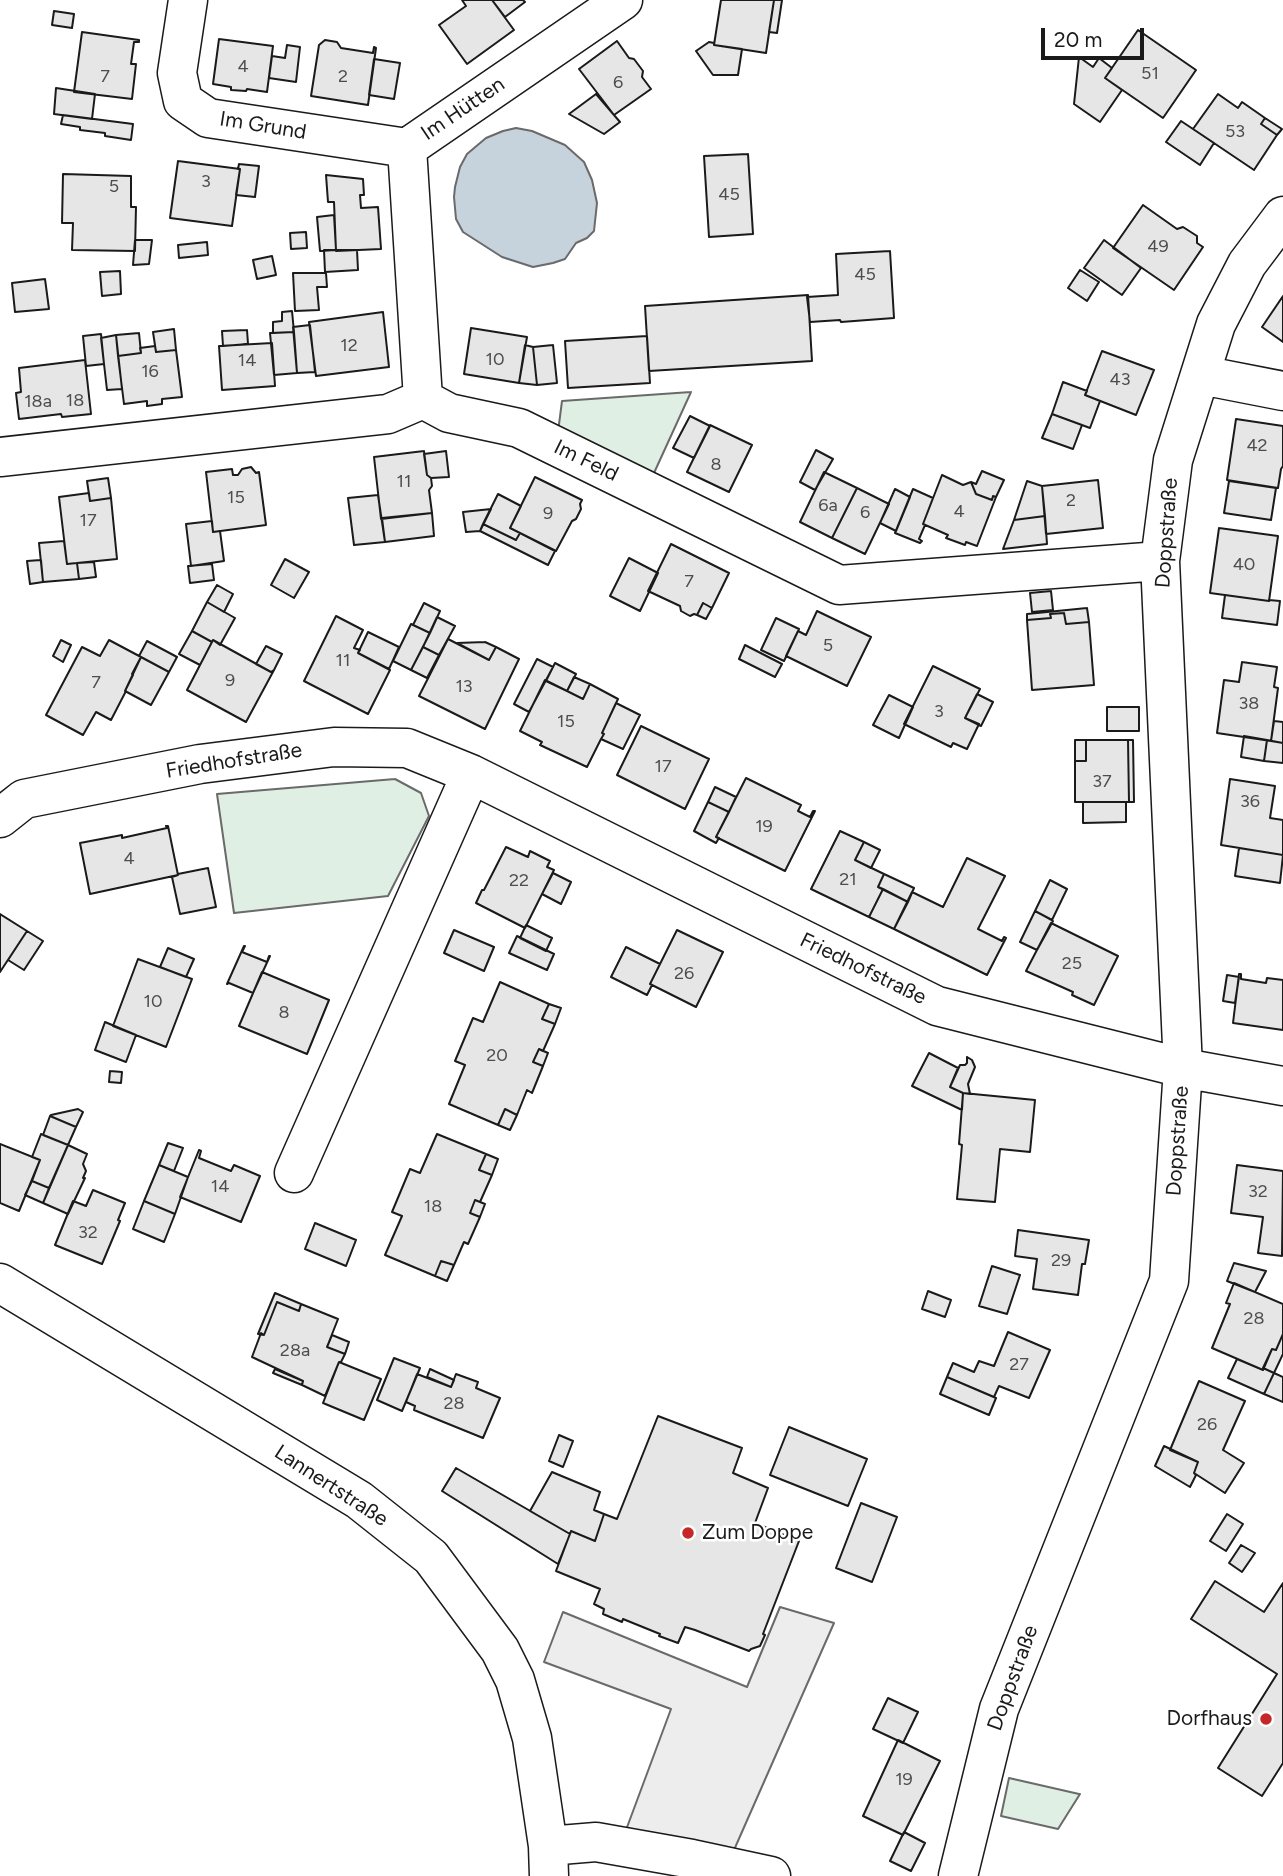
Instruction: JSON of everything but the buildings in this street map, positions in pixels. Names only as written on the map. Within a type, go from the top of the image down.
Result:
[{"type":"street","name":"Im Grund","points":[[188,0],[177,73],[183,101],[208,118],[407,148]]},
{"type":"street","name":"Im Hütten","points":[[423,399],[407,148],[623,0]]},
{"type":"street","name":"Doppstraße","points":[[958,1876],[999,1709],[1169,1281],[1183,1068],[1160,561],[1173,460],[1216,324],[1247,264],[1283,216]]},
{"type":"street","points":[[1201,375],[1283,391]]},
{"type":"street","points":[[0,457],[388,414],[423,399]]},
{"type":"street","name":"Im Feld","points":[[423,399],[449,413],[519,428],[839,585],[1160,561]]},
{"type":"street","name":"Friedhofstraße","points":[[0,818],[24,799],[200,764],[334,747],[407,748],[471,774],[937,1006],[1183,1068],[1283,1086]]},
{"type":"street","points":[[295,1173],[471,774]]},
{"type":"street","name":"Lannertstraße","points":[[0,1283],[359,1500],[431,1557],[500,1650],[514,1680],[532,1738],[548,1861]]},
{"type":"street","points":[[548,1861],[596,1842],[771,1876]]},
{"type":"green space","points":[[691,392],[654,473],[558,432],[562,401]]},
{"type":"green space","points":[[395,779],[421,793],[429,816],[388,896],[234,913],[217,794]]},
{"type":"green space","points":[[1009,1778],[1080,1794],[1058,1829],[1001,1816]]},
{"type":"shaded area","points":[[516,128],[532,131],[565,145],[584,162],[592,180],[597,203],[594,231],[587,238],[576,243],[565,259],[533,267],[502,257],[463,232],[456,219],[455,187],[460,167],[467,154],[486,138]]},
{"type":"shaded area","points":[[780,1607],[834,1623],[734,1850],[626,1830],[671,1709],[544,1662],[563,1612],[747,1687]]},
{"type":"place","name":"Zum Doppe","points":[[688,1533]]},
{"type":"place","name":"Dorfhaus","points":[[1266,1719]]}]
